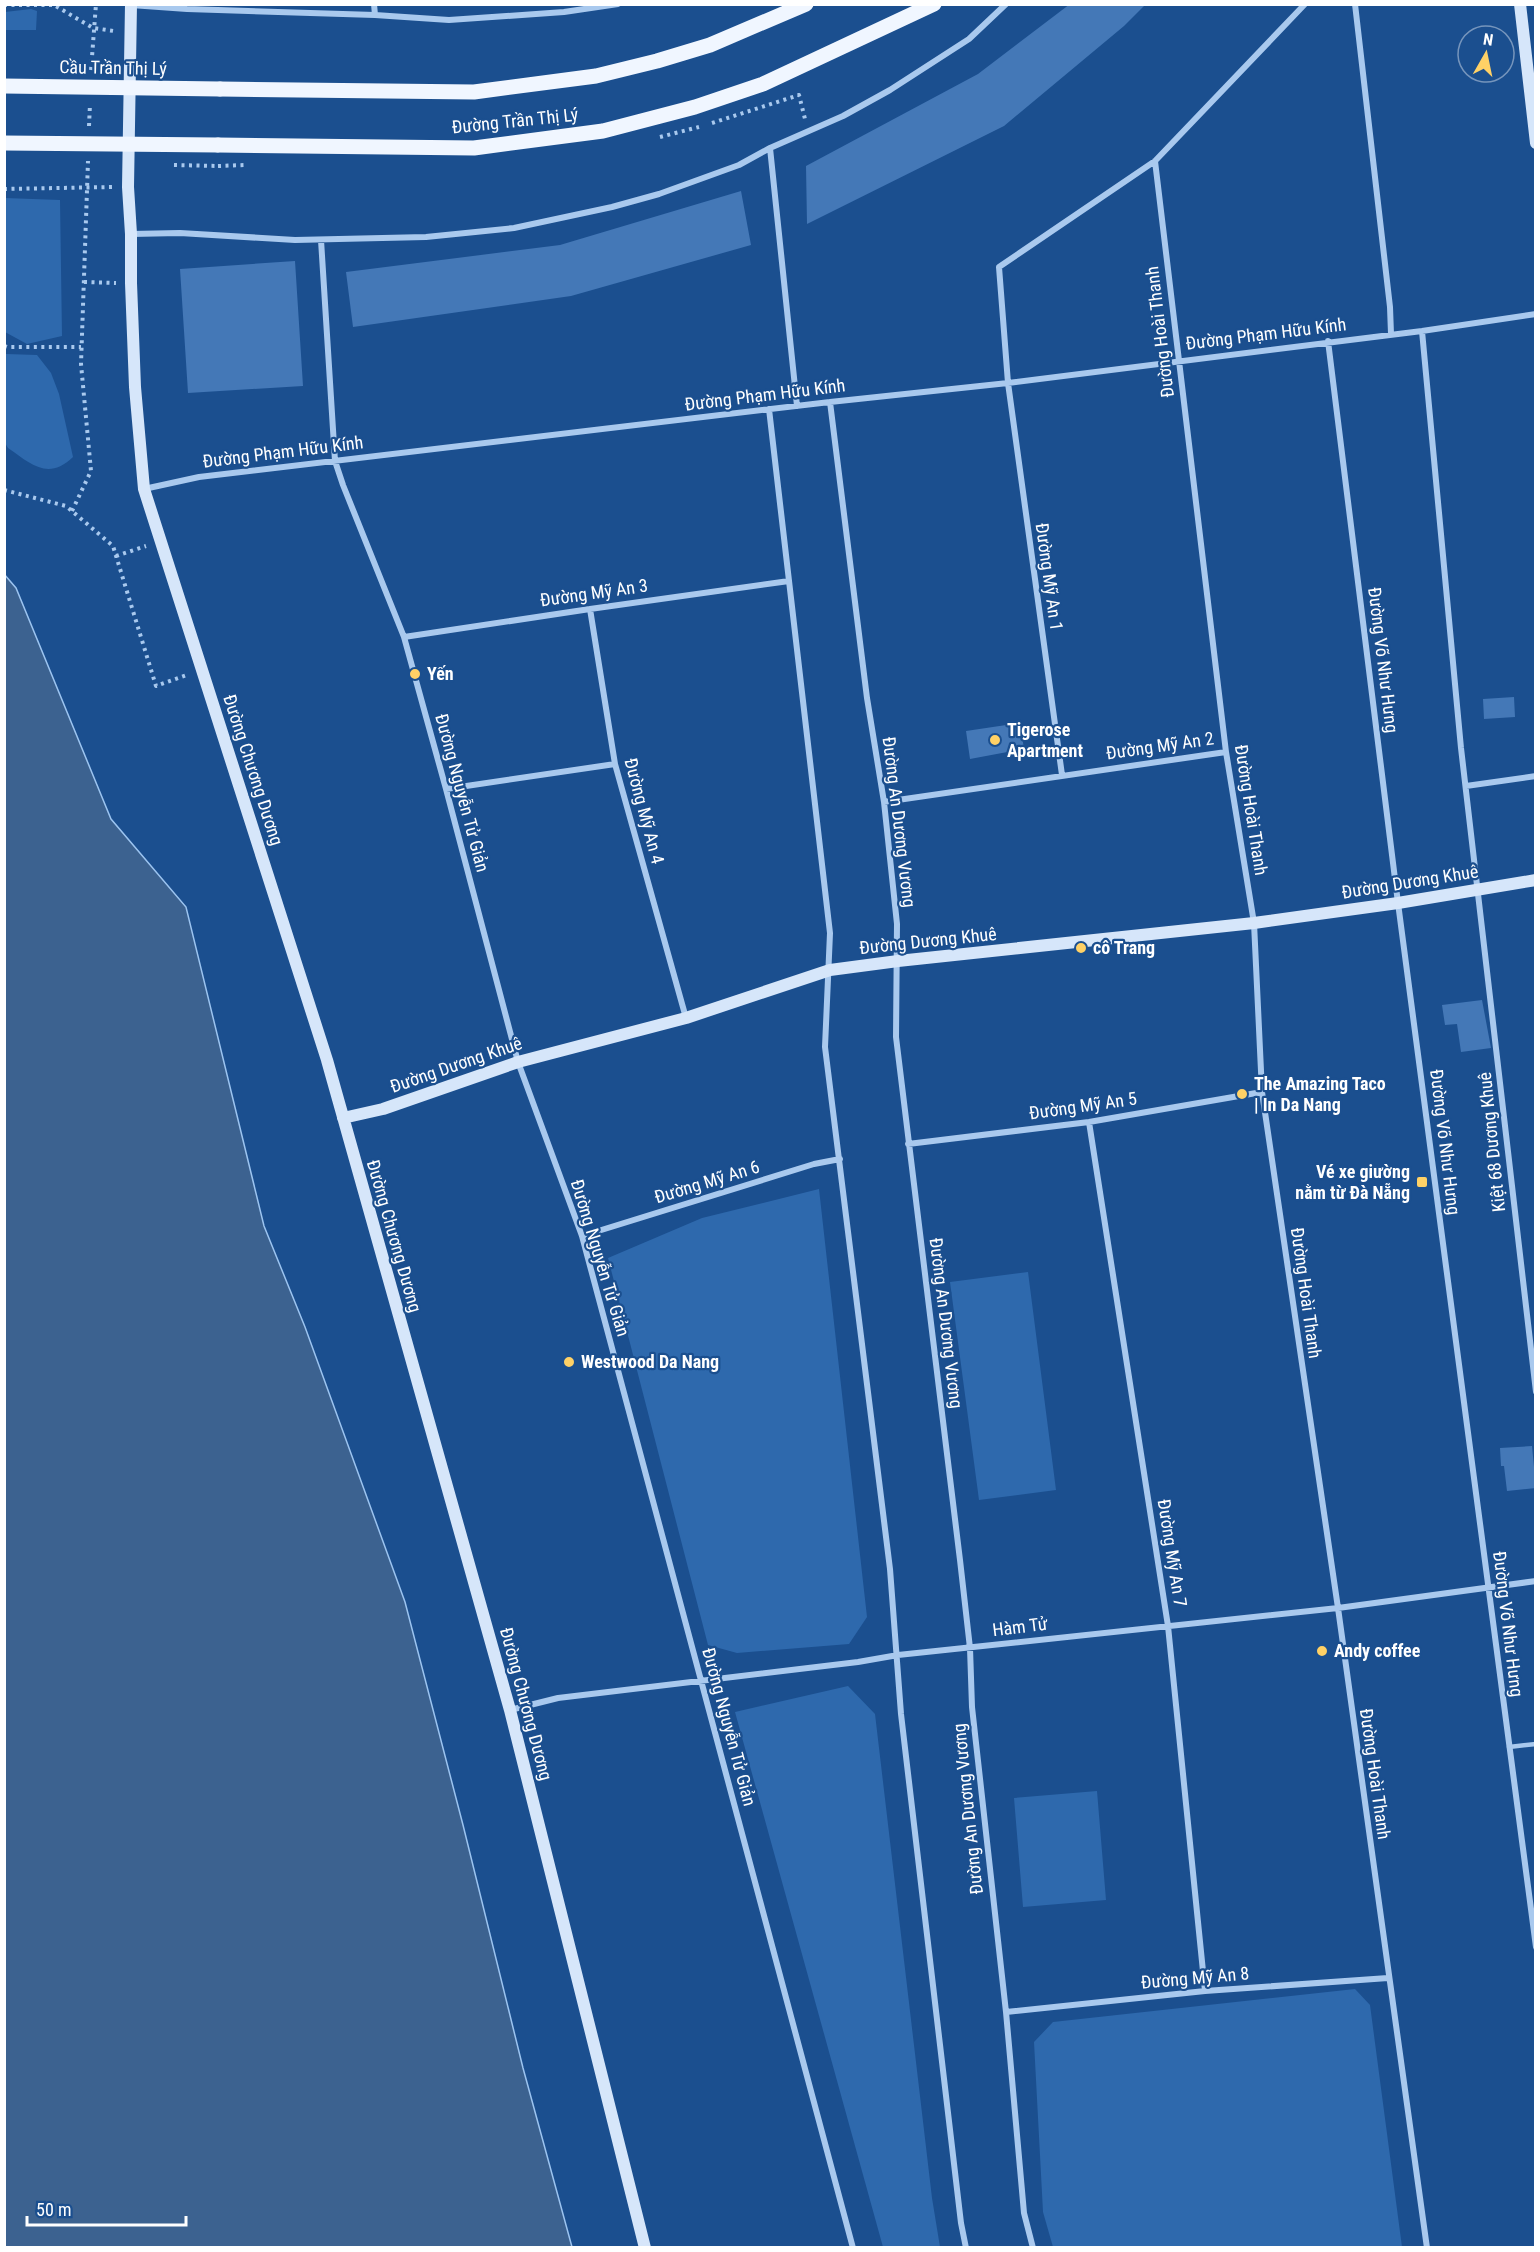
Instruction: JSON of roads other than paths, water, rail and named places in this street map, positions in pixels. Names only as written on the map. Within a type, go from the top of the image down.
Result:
[{"type":"main road","name":"Đường Trần Thị Lý","points":[[220,89],[474,92],[596,76],[710,45],[806,4]]},
{"type":"main road","name":"Đường Trần Thị Lý","points":[[4,143],[474,148],[603,131],[696,107],[763,84],[934,4]]},
{"type":"main road","points":[[1520,4],[1536,143]]},
{"type":"main road","name":"Đường Chương Dương","points":[[131,5],[128,187],[135,387],[144,489],[327,1060],[510,1710],[645,2247]]},
{"type":"main road","name":"Cầu Trần Thị Lý","points":[[4,86],[220,89]]},
{"type":"main road","name":"Đường Dương Khuê","points":[[343,1118],[382,1109],[518,1062],[686,1018],[830,970],[1254,923],[1398,903],[1536,880]]},
{"type":"street","points":[[374,4],[375,15]]},
{"type":"street","points":[[131,5],[449,20],[564,12],[618,4]]},
{"type":"street","points":[[131,234],[180,233],[321,240],[426,237],[514,228],[561,219],[659,194],[739,165],[770,148],[843,116],[969,39],[1006,4]]},
{"type":"street","points":[[1155,161],[1305,4]]},
{"type":"street","points":[[1355,4],[1390,307],[1391,334]]},
{"type":"street","points":[[770,148],[796,406]]},
{"type":"street","name":"Đường Hoài Thanh","points":[[1155,161],[1226,752],[1254,923],[1262,1092],[1338,1608],[1427,2247]]},
{"type":"street","name":"Đường Mỹ An 1","points":[[1062,775],[1008,383],[999,267],[1155,161]]},
{"type":"street","name":"Đường Nguyễn Tử Giản","points":[[321,240],[335,461],[404,637],[518,1062],[582,1236],[853,2247]]},
{"type":"street","name":"Đường Phạm Hữu Kính","points":[[144,489],[199,477],[1008,383],[1422,331],[1536,314]]},
{"type":"street","points":[[1422,331],[1478,890]]},
{"type":"street","name":"Đường Võ Như Hưng","points":[[1328,341],[1398,903],[1536,1947]]},
{"type":"street","name":"Đường An Dương Vương","points":[[830,402],[867,698],[884,802],[897,924],[896,1037],[970,1648],[972,1707],[1006,2012],[1024,2213],[1033,2247]]},
{"type":"street","points":[[769,409],[830,933],[825,1047],[890,1569],[904,1738],[959,2211],[966,2247]]},
{"type":"street","name":"Đường Mỹ An 3","points":[[404,637],[789,582]]},
{"type":"street","name":"Đường Mỹ An 4","points":[[590,609],[615,764],[686,1018]]},
{"type":"street","name":"Đường Mỹ An 2","points":[[884,802],[1226,752]]},
{"type":"street","points":[[446,789],[615,764]]},
{"type":"street","points":[[1466,786],[1536,776]]},
{"type":"street","name":"Kiệt 68 Dương Khuê","points":[[1478,890],[1536,1392]]},
{"type":"street","name":"Đường Mỹ An 5","points":[[908,1144],[1089,1122],[1262,1092]]},
{"type":"street","name":"Đường Mỹ An 7","points":[[1089,1122],[1168,1626],[1205,1991]]},
{"type":"street","name":"Đường Mỹ An 6","points":[[582,1236],[814,1164],[840,1159]]},
{"type":"street","name":"Hàm Tử","points":[[510,1710],[558,1698],[858,1662],[898,1654],[1338,1608],[1536,1581]]},
{"type":"street","name":"Đường Mỹ An 8","points":[[1006,2012],[1205,1991],[1388,1978]]},
{"type":"lane","points":[[1509,1747],[1536,1744]]},
{"type":"place","name":"Yến","points":[[415,674]]},
{"type":"place","name":"Tigerose Apartment","points":[[995,740]]},
{"type":"place","name":"cô Trang","points":[[1081,948]]},
{"type":"place","name":"The Amazing Taco | In Da Nang","points":[[1242,1094]]},
{"type":"place","name":"Vé xe giường nằm từ Đà Nẵng","points":[[1422,1182]]},
{"type":"place","name":"Westwood Da Nang","points":[[569,1362]]},
{"type":"place","name":"Andy coffee","points":[[1322,1651]]}]
